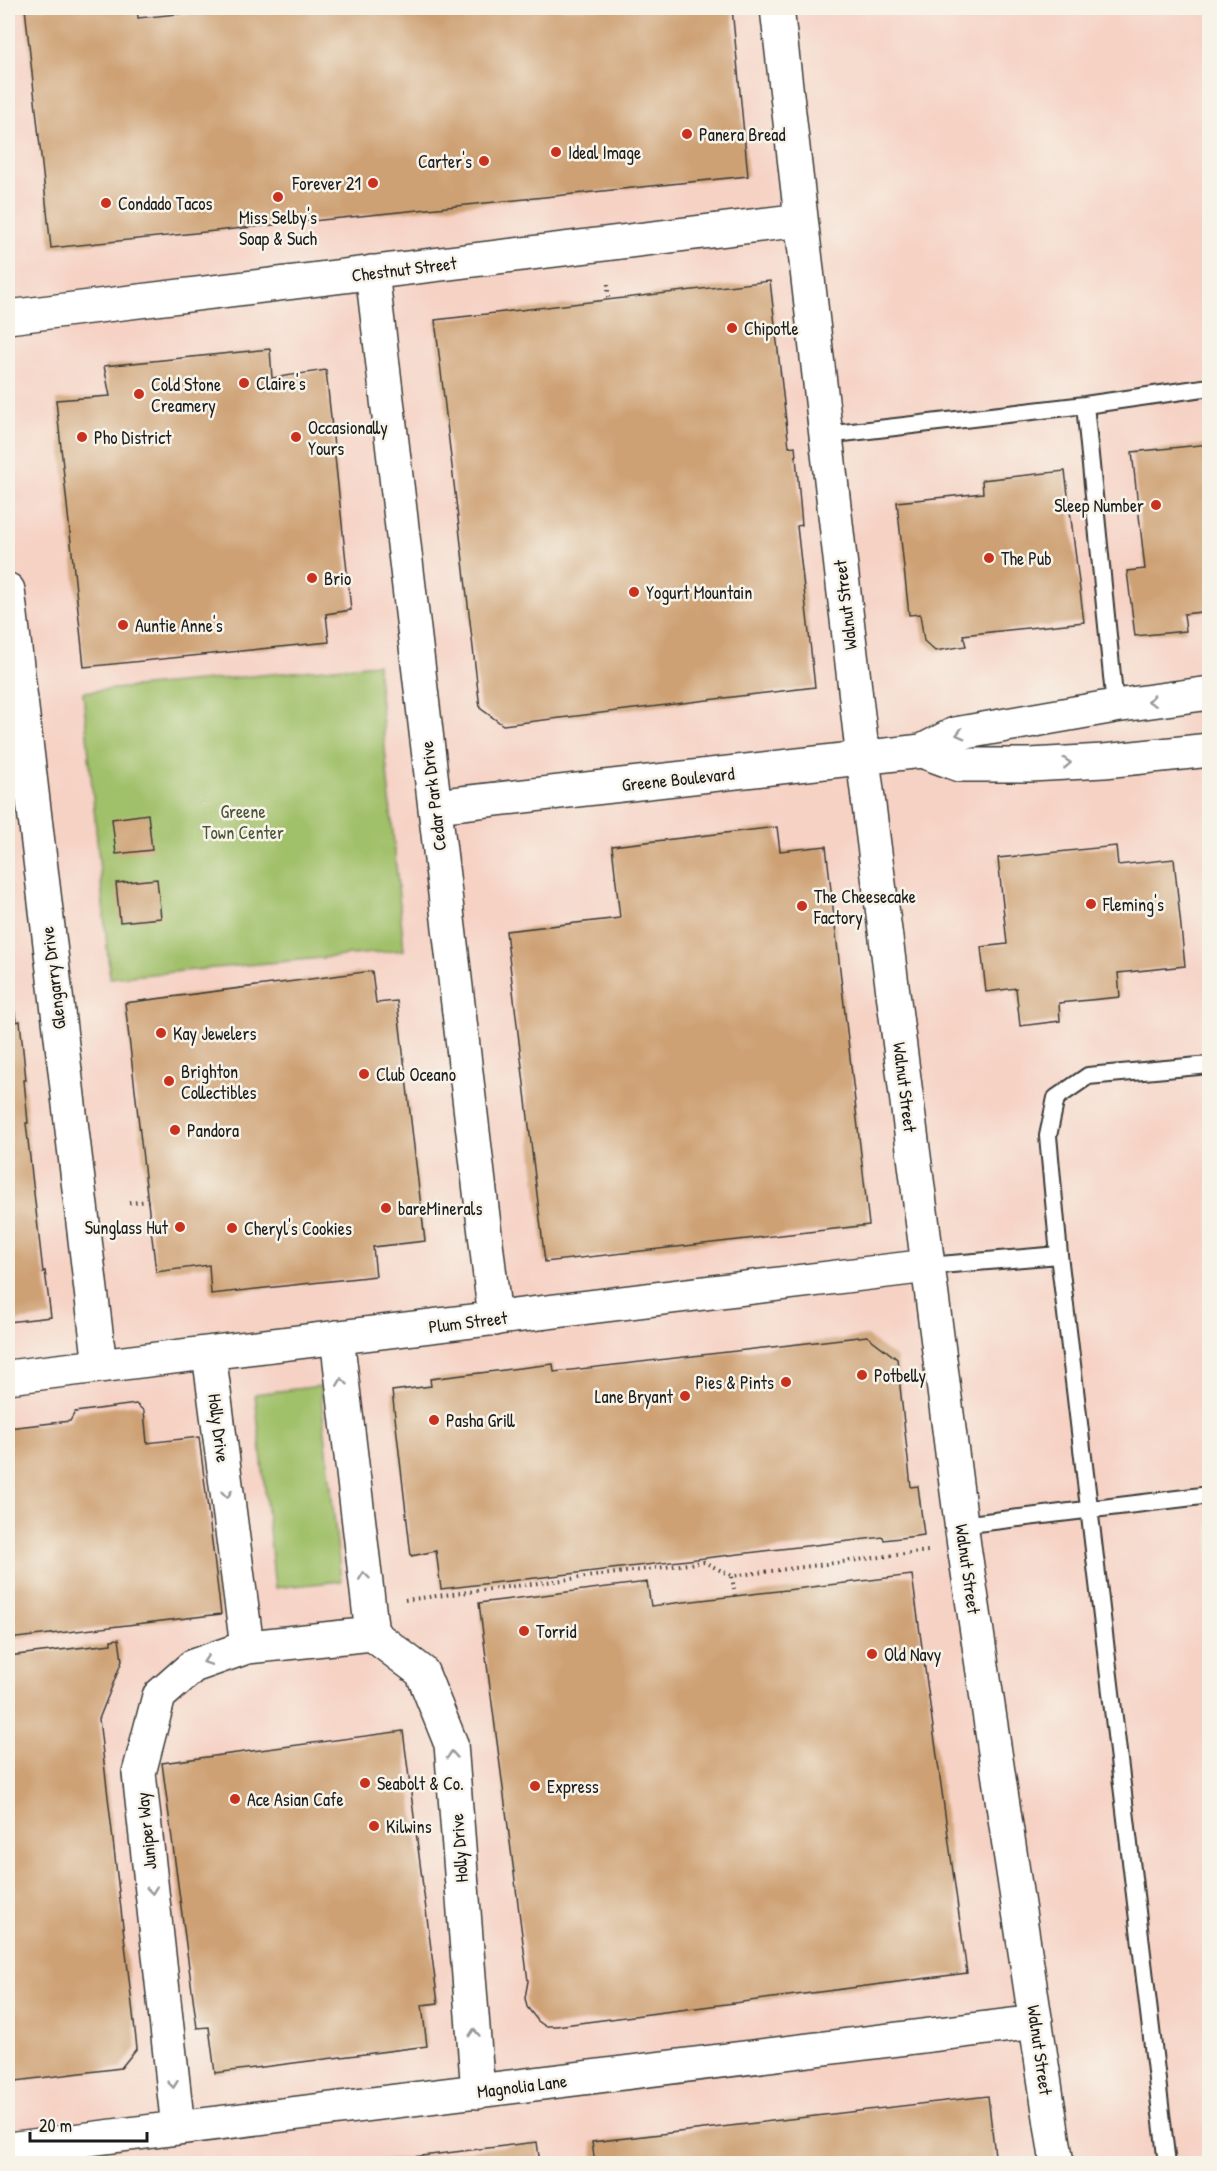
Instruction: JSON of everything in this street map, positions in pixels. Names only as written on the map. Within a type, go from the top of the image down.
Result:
[{"type":"street","name":"Walnut Street","points":[[777,8],[863,759],[963,1536],[1057,2163]]},
{"type":"street","name":"Chestnut Street","points":[[8,317],[801,220]]},
{"type":"street","name":"Cedar Park Drive","points":[[372,273],[495,1319]]},
{"type":"street","name":"Glengarry Drive","points":[[8,590],[100,1366]]},
{"type":"street","name":"Greene Boulevard","points":[[435,806],[922,751],[955,734],[1115,706],[1209,693]]},
{"type":"street","name":"Greene Boulevard","points":[[922,751],[960,765],[1030,765],[1104,761],[1209,750]]},
{"type":"street","name":"Plum Street","points":[[8,1377],[928,1266]]},
{"type":"street","points":[[337,1337],[370,1620]]},
{"type":"street","name":"Holly Drive","points":[[209,1353],[247,1647]]},
{"type":"street","name":"Holly Drive","points":[[370,1620],[422,1672],[451,1744],[478,2092]]},
{"type":"street","name":"Juniper Way","points":[[178,2128],[140,1773],[159,1696],[193,1666],[247,1647],[305,1641],[370,1620]]},
{"type":"street","name":"Magnolia Lane","points":[[8,2148],[1036,2022]]},
{"type":"lane","points":[[826,435],[1085,405],[1209,387]]},
{"type":"lane","points":[[1085,405],[1115,706]]},
{"type":"lane","points":[[1167,2163],[1059,1255],[1048,1136],[1056,1098],[1088,1076],[1209,1065]]},
{"type":"lane","points":[[928,1266],[1059,1255]]},
{"type":"lane","points":[[963,1536],[1089,1510],[1209,1495]]},
{"type":"path","points":[[608,284],[609,300]]},
{"type":"path","points":[[129,1203],[149,1201]]},
{"type":"path","points":[[370,1620],[704,1562],[732,1576],[963,1536]]},
{"type":"path","points":[[732,1576],[735,1596]]},
{"type":"shaded area","points":[[8,8],[1209,8],[1209,2163],[8,2163]]},
{"type":"green space","name":"Greene Town Center","points":[[377,664],[404,950],[110,978],[83,692]]},
{"type":"green space","points":[[320,1386],[341,1581],[275,1588],[255,1394]]},
{"type":"building","points":[[25,8],[137,8],[138,18],[238,8],[732,8],[748,176],[51,248]]},
{"type":"building","points":[[770,281],[789,447],[795,446],[802,525],[797,526],[815,687],[503,725],[480,708],[435,320]]},
{"type":"building","points":[[270,349],[272,378],[326,370],[351,610],[326,614],[329,642],[84,667],[56,400],[110,396],[104,366]]},
{"type":"building","points":[[1210,444],[1210,611],[1184,614],[1186,631],[1135,636],[1127,571],[1145,569],[1132,452]]},
{"type":"building","name":"The Pub","points":[[1065,471],[1084,622],[963,635],[966,646],[935,651],[924,641],[920,614],[909,615],[897,502],[983,493],[982,480]]},
{"type":"building","points":[[148,814],[152,850],[116,854],[112,819]]},
{"type":"building","points":[[777,827],[780,851],[826,846],[869,1225],[545,1262],[506,931],[620,918],[612,846]]},
{"type":"building","name":"Fleming's","points":[[1116,846],[1118,865],[1174,859],[1185,966],[1118,973],[1120,997],[1059,1003],[1060,1021],[1020,1026],[1016,988],[986,992],[981,947],[1007,944],[998,858]]},
{"type":"building","points":[[157,879],[161,918],[120,922],[116,883]]},
{"type":"building","points":[[8,966],[16,1022],[20,1021],[26,1080],[24,1080],[28,1123],[26,1123],[43,1272],[45,1271],[51,1317],[8,1322]]},
{"type":"building","points":[[372,971],[376,1003],[397,1001],[425,1241],[373,1247],[376,1276],[211,1294],[209,1265],[156,1272],[125,1003]]},
{"type":"building","points":[[867,1336],[897,1359],[911,1487],[918,1486],[924,1535],[884,1540],[883,1537],[441,1589],[436,1551],[411,1556],[392,1391],[431,1386],[430,1379],[553,1364],[554,1372]]},
{"type":"building","points":[[136,1404],[144,1411],[147,1443],[199,1437],[221,1614],[8,1639],[8,1428],[70,1421],[75,1412]]},
{"type":"building","points":[[912,1575],[967,1973],[556,2026],[545,2026],[538,2021],[527,2007],[525,1998],[528,1981],[479,1603],[647,1582],[651,1606]]},
{"type":"building","points":[[119,1639],[122,1661],[99,1719],[137,2048],[121,2068],[8,2082],[8,1656],[111,1644],[111,1640]]},
{"type":"building","points":[[403,1731],[438,2003],[422,2005],[427,2046],[215,2073],[209,2027],[197,2028],[162,1763]]},
{"type":"building","points":[[988,2096],[996,2164],[595,2164],[592,2142]]},
{"type":"building","points":[[537,2142],[540,2164],[372,2164],[372,2162]]},
{"type":"place","name":"Panera Bread","points":[[687,134]]},
{"type":"place","name":"Ideal Image","points":[[556,152]]},
{"type":"place","name":"Carter's","points":[[484,161]]},
{"type":"place","name":"Forever 21","points":[[373,183]]},
{"type":"place","name":"Miss Selby's Soap & Such","points":[[278,197]]},
{"type":"place","name":"Condado Tacos","points":[[106,203]]},
{"type":"place","name":"Chipotle","points":[[732,328]]},
{"type":"place","name":"Claire's","points":[[244,383]]},
{"type":"place","name":"Cold Stone Creamery","points":[[139,394]]},
{"type":"place","name":"Pho District","points":[[82,437]]},
{"type":"place","name":"Occasionally Yours","points":[[296,437]]},
{"type":"place","name":"Sleep Number","points":[[1156,505]]},
{"type":"place","name":"The Pub","points":[[989,558]]},
{"type":"place","name":"Brio","points":[[312,578]]},
{"type":"place","name":"Yogurt Mountain","points":[[634,592]]},
{"type":"place","name":"Auntie Anne's","points":[[123,625]]},
{"type":"place","name":"Fleming's","points":[[1091,904]]},
{"type":"place","name":"The Cheesecake Factory","points":[[802,906]]},
{"type":"place","name":"Kay Jewelers","points":[[161,1033]]},
{"type":"place","name":"Club Oceano","points":[[364,1074]]},
{"type":"place","name":"Brighton Collectibles","points":[[169,1081]]},
{"type":"place","name":"Pandora","points":[[175,1130]]},
{"type":"place","name":"bareMinerals","points":[[386,1208]]},
{"type":"place","name":"Sunglass Hut","points":[[180,1227]]},
{"type":"place","name":"Cheryl's Cookies","points":[[232,1228]]},
{"type":"place","name":"Potbelly","points":[[862,1375]]},
{"type":"place","name":"Pies & Pints","points":[[786,1382]]},
{"type":"place","name":"Lane Bryant","points":[[685,1396]]},
{"type":"place","name":"Pasha Grill","points":[[434,1420]]},
{"type":"place","name":"Torrid","points":[[524,1631]]},
{"type":"place","name":"Old Navy","points":[[872,1654]]},
{"type":"place","name":"Seabolt & Co.","points":[[365,1783]]},
{"type":"place","name":"Express","points":[[535,1786]]},
{"type":"place","name":"Ace Asian Cafe","points":[[235,1799]]},
{"type":"place","name":"Kilwins","points":[[374,1826]]}]
